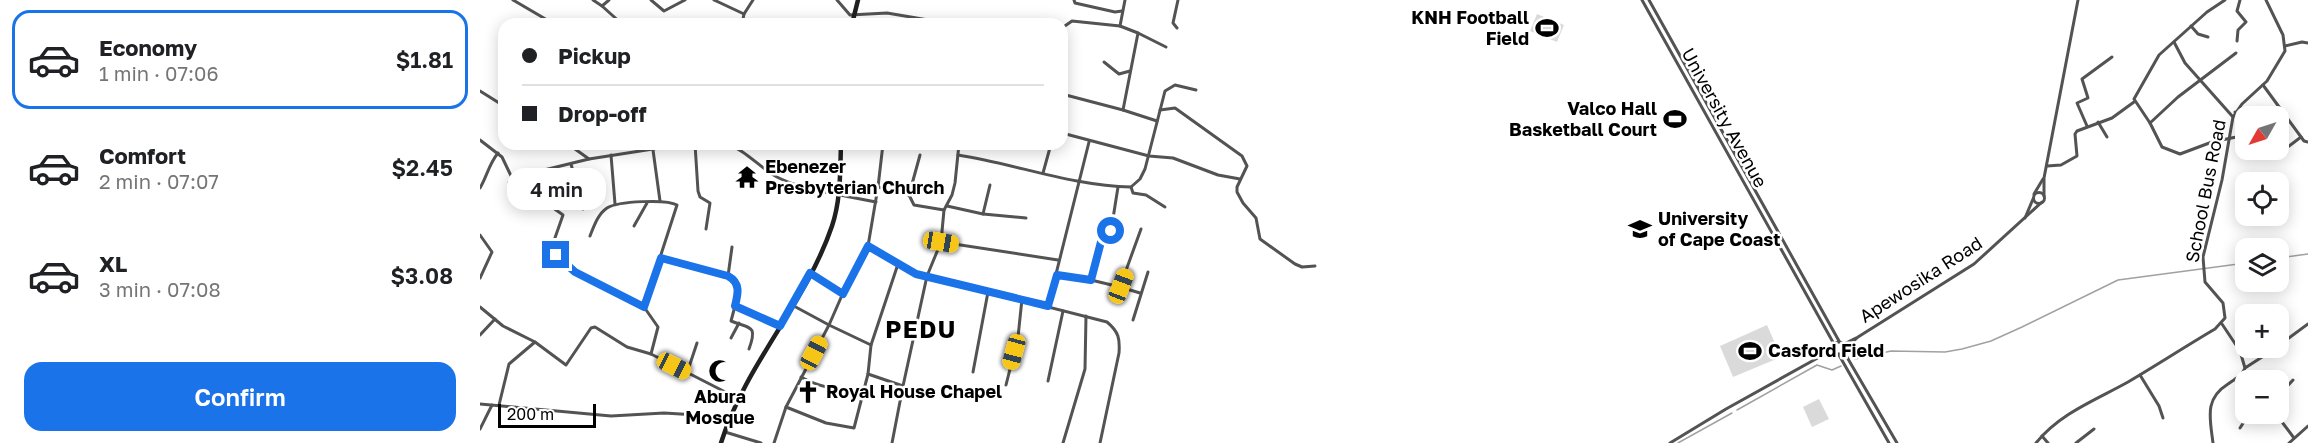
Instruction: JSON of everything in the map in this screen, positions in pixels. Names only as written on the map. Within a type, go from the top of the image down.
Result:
[{"type":"main road","points":[[853,18],[858,0]]},
{"type":"main road","points":[[722,443],[730,417],[739,399],[810,273],[832,226],[840,194],[841,150]]},
{"type":"street","points":[[513,0],[544,18]]},
{"type":"street","points":[[522,6],[526,0]]},
{"type":"street","points":[[593,0],[615,18]]},
{"type":"street","points":[[602,6],[609,0]]},
{"type":"street","points":[[651,0],[664,11],[685,0]]},
{"type":"street","points":[[714,0],[744,14]]},
{"type":"street","points":[[743,18],[753,0]]},
{"type":"street","points":[[837,0],[846,12],[854,15],[886,13],[916,18]]},
{"type":"street","points":[[1120,26],[1125,0]]},
{"type":"street","points":[[1177,28],[1173,23],[1178,0]]},
{"type":"street","name":"University Avenue","points":[[1642,0],[1834,344]]},
{"type":"street","name":"University Avenue","points":[[1649,0],[1839,341]]},
{"type":"street","name":"Apewosika Road","points":[[1858,337],[1974,264],[2042,202],[2044,178],[2078,0]]},
{"type":"street","points":[[2225,0],[2191,26],[2155,61],[2135,97],[2135,102],[2150,123],[2162,147],[2179,154],[2212,142],[2235,137]]},
{"type":"street","points":[[2237,41],[2238,30],[2246,22],[2237,11],[2240,0]]},
{"type":"street","points":[[2266,0],[2285,46],[2308,43]]},
{"type":"street","points":[[1073,1],[1115,12],[1122,11]]},
{"type":"street","points":[[1068,24],[1072,21],[1120,26],[1166,47]]},
{"type":"street","points":[[2191,26],[2198,34],[2208,37]]},
{"type":"street","points":[[1123,110],[1138,33]]},
{"type":"street","points":[[2174,42],[2185,63],[2233,117]]},
{"type":"street","name":"School Bus Road","points":[[2241,106],[2263,86],[2281,60],[2285,46]]},
{"type":"street","points":[[2150,123],[2173,101],[2236,53]]},
{"type":"street","points":[[2087,126],[2077,103],[2088,98],[2082,79],[2112,57]]},
{"type":"street","points":[[1104,63],[1119,74],[1130,71]]},
{"type":"street","points":[[958,156],[1001,162],[1080,183],[1131,187],[1140,179],[1149,156],[1165,91],[1175,85],[1196,90]]},
{"type":"street","points":[[2263,86],[2278,106]]},
{"type":"street","points":[[480,91],[498,102]]},
{"type":"street","points":[[1068,96],[1157,121]]},
{"type":"street","points":[[2047,166],[2061,165],[2077,156],[2075,134],[2087,126],[2112,118],[2135,102]]},
{"type":"street","points":[[1160,110],[1175,108],[1242,156],[1247,166],[1240,179],[1237,192],[1256,218],[1260,240],[1271,245],[1295,264],[1302,267],[1315,266]]},
{"type":"street","name":"School Bus Road","points":[[2222,324],[2226,318],[2225,308],[2206,284],[2203,267],[2235,112]]},
{"type":"street","points":[[2289,121],[2301,137],[2308,142]]},
{"type":"street","points":[[2098,122],[2107,137]]},
{"type":"street","points":[[1068,135],[1149,156],[1173,158],[1218,175],[1240,179]]},
{"type":"street","points":[[2289,146],[2301,137]]},
{"type":"street","points":[[480,140],[504,159],[513,180]]},
{"type":"street","points":[[1048,306],[1089,142]]},
{"type":"street","points":[[579,150],[589,159]]},
{"type":"street","points":[[512,193],[508,184],[536,172],[611,154],[653,150],[660,201]]},
{"type":"street","points":[[695,150],[698,191],[700,197],[710,203],[706,229]]},
{"type":"street","points":[[739,150],[788,182],[876,202]]},
{"type":"street","points":[[774,443],[786,407],[868,246],[882,150]]},
{"type":"street","points":[[892,443],[927,276],[941,242],[944,210],[955,183],[958,150]]},
{"type":"street","points":[[1043,173],[1049,150]]},
{"type":"street","points":[[480,188],[489,172],[490,163],[498,153]]},
{"type":"street","points":[[611,154],[615,204]]},
{"type":"street","points":[[920,155],[909,195],[914,205],[944,210]]},
{"type":"street","points":[[571,164],[583,209]]},
{"type":"street","points":[[536,172],[544,203],[563,215],[550,252]]},
{"type":"street","name":"Apewosika Road","points":[[2024,219],[2044,178]]},
{"type":"street","points":[[984,214],[990,185]]},
{"type":"street","points":[[1091,280],[1102,238],[1111,231],[1118,187]]},
{"type":"street","points":[[1131,187],[1133,193],[1146,195],[1165,207]]},
{"type":"street","points":[[878,188],[909,195]]},
{"type":"street","points":[[2042,202],[2035,202],[2034,196],[2039,193],[2044,196]]},
{"type":"street","points":[[590,236],[599,217],[615,204],[660,201],[676,204],[678,208],[644,307]]},
{"type":"street","points":[[634,226],[647,203]]},
{"type":"street","points":[[947,206],[984,214],[1026,218]]},
{"type":"street","points":[[1120,287],[1141,229]]},
{"type":"street","points":[[480,235],[492,252],[480,278]]},
{"type":"street","points":[[941,242],[1058,261]]},
{"type":"street","points":[[868,246],[916,274],[1107,322],[1117,332],[1120,339],[1116,373],[1100,443]]},
{"type":"street","points":[[728,276],[732,247]]},
{"type":"street","points":[[541,248],[559,256],[575,272],[644,307],[658,327],[651,354]]},
{"type":"street","points":[[661,258],[728,276],[735,280],[738,286],[731,319],[749,326],[752,330],[753,337],[749,349]]},
{"type":"street","points":[[786,407],[826,423],[854,428],[868,374],[872,345],[898,264]]},
{"type":"street","points":[[1133,320],[1148,272]]},
{"type":"street","points":[[810,273],[843,294]]},
{"type":"street","points":[[1057,275],[1091,280],[1140,293]]},
{"type":"street","points":[[973,372],[988,292]]},
{"type":"street","points":[[1006,385],[1018,337],[1022,299]]},
{"type":"street","points":[[792,305],[872,345]]},
{"type":"street","points":[[735,306],[780,326]]},
{"type":"street","points":[[480,307],[566,365],[591,328],[595,327],[627,347],[651,354],[739,399]]},
{"type":"street","points":[[1048,381],[1063,311]]},
{"type":"street","points":[[1063,443],[1085,369],[1086,316]]},
{"type":"street","points":[[480,335],[495,319]]},
{"type":"street","points":[[730,338],[739,323]]},
{"type":"street","points":[[2036,443],[2073,412],[2140,375],[2222,324],[2240,351],[2245,368],[2260,358]]},
{"type":"street","points":[[2289,338],[2308,324]]},
{"type":"street","points":[[1844,344],[1858,337]]},
{"type":"street","points":[[1823,355],[1837,354],[1845,350],[1858,337]]},
{"type":"street","points":[[1670,443],[1823,355],[1839,341],[1844,344],[1845,350],[1897,443]]},
{"type":"street","points":[[499,405],[509,364],[535,342]]},
{"type":"street","points":[[687,373],[697,343]]},
{"type":"street","points":[[1832,349],[1889,443]]},
{"type":"street","points":[[868,374],[903,386]]},
{"type":"street","points":[[2140,375],[2159,406],[2163,418]]},
{"type":"street","points":[[801,377],[829,388],[863,392]]},
{"type":"street","points":[[2213,443],[2210,417],[2213,398],[2217,391],[2235,379]]},
{"type":"street","points":[[2289,384],[2293,380]]},
{"type":"street","points":[[480,404],[610,416],[664,413],[730,417]]},
{"type":"street","points":[[480,429],[492,405]]},
{"type":"street","points":[[2240,428],[2243,424]]},
{"type":"street","points":[[2284,424],[2294,438]]},
{"type":"street","points":[[2289,443],[2308,426]]},
{"type":"street","points":[[2076,443],[2094,429]]},
{"type":"street","points":[[725,432],[761,443]]},
{"type":"street","points":[[2042,436],[2048,443]]},
{"type":"shaded area","name":"KNH Football Field","points":[[1537,14],[1564,25],[1557,42],[1530,31]]},
{"type":"shaded area","name":"Casford Field","points":[[1767,325],[1781,357],[1733,377],[1720,346]]},
{"type":"shaded area","points":[[1819,399],[1829,419],[1812,427],[1803,407]]},
{"type":"waterway","points":[[2289,257],[2308,254]]},
{"type":"waterway","points":[[1855,359],[1891,351],[1945,352],[1962,349],[1991,341],[2118,280],[2235,264]]},
{"type":"waterway","points":[[1737,410],[1817,365],[1832,370],[1841,366]]},
{"type":"waterway","points":[[1678,443],[1732,413]]},
{"type":"place","name":"KNH Football Field","points":[[1547,28]]},
{"type":"place","name":"Valco Hall Basketball Court","points":[[1675,119]]},
{"type":"place","name":"Ebenezer Presbyterian Church","points":[[747,177]]},
{"type":"place","name":"University of Cape Coast","points":[[1640,229]]},
{"type":"place","name":"Casford Field","points":[[1750,351]]},
{"type":"place","name":"Abura Mosque","points":[[720,371]]},
{"type":"place","name":"Royal House Chapel","points":[[808,392]]},
{"type":"district","name":"PEDU","points":[[921,330]]},
{"type":"route","points":[[556,255],[575,272],[644,307],[661,258],[728,276],[737,282],[738,286],[735,306],[780,326],[810,273],[843,294],[868,246],[916,274],[1048,306],[1057,275],[1091,280],[1103,235],[1111,231]]}]
